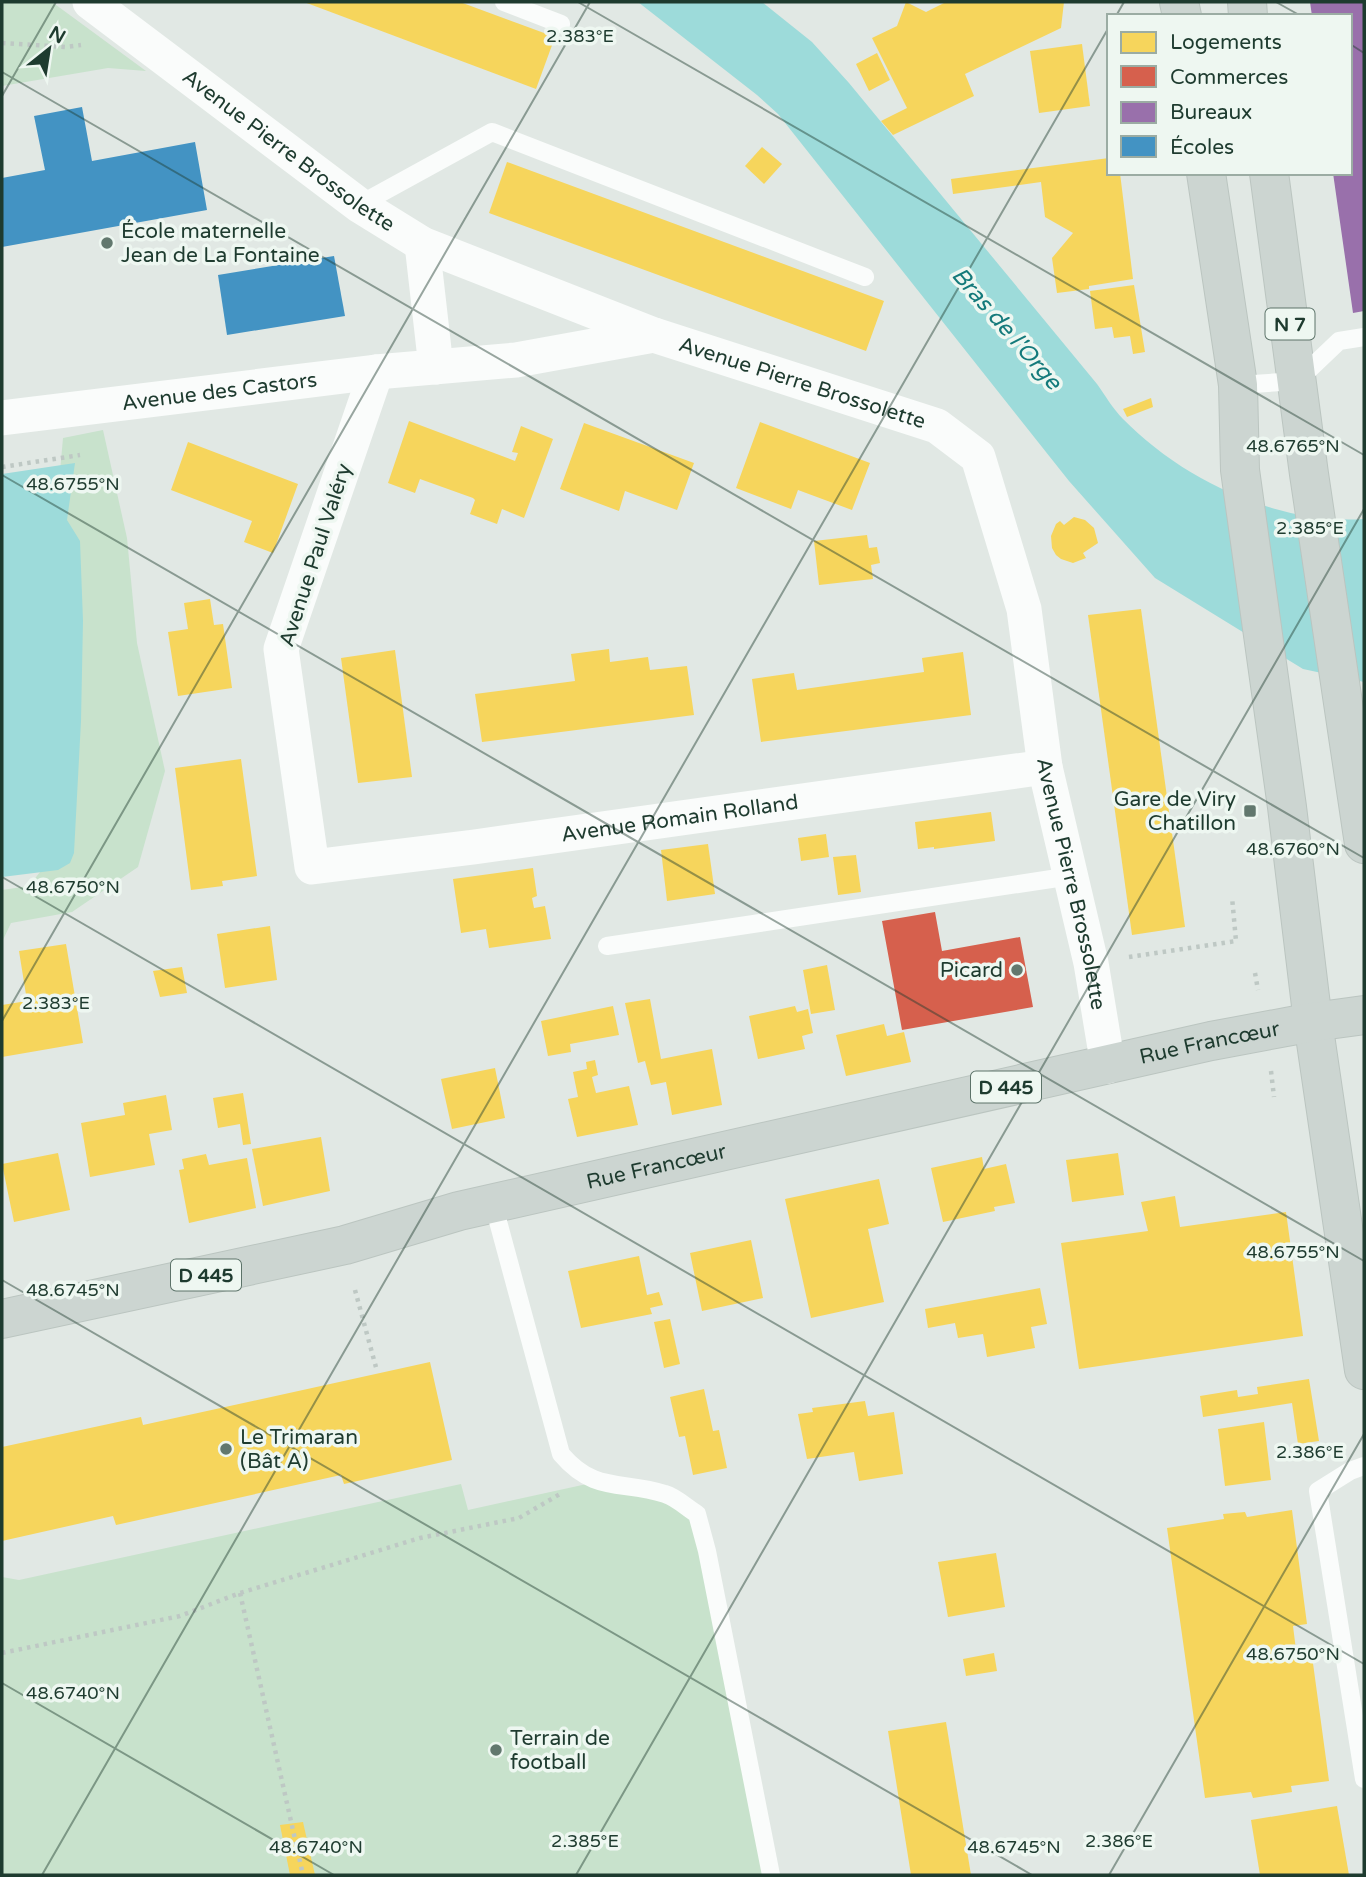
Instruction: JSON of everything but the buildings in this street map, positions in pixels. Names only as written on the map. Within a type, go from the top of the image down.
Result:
[{"type":"main road","points":[[1206,175],[1238,385],[1240,470],[1268,661],[1313,1021],[1364,1370]]},
{"type":"main road","name":"N 7","points":[[1269,175],[1309,474],[1364,844]]},
{"type":"main road","name":"Rue Francœur","points":[[2,1319],[345,1245],[493,1203],[1211,1041],[1313,1021],[1364,1015]]},
{"type":"street","name":"Avenue Pierre Brossolette","points":[[90,2],[359,205],[422,244],[654,335],[937,426],[978,457],[1024,609],[1045,767],[1091,963],[1108,1066]]},
{"type":"street","points":[[422,244],[436,367]]},
{"type":"street","name":"Avenue des Castors","points":[[2,418],[376,372],[516,360],[654,335]]},
{"type":"street","name":"Avenue Paul Valéry","points":[[312,866],[281,649],[376,372]]},
{"type":"street","name":"Avenue Romain Rolland","points":[[312,866],[474,847],[1045,767]]},
{"type":"lane","points":[[504,2],[561,24]]},
{"type":"lane","points":[[359,205],[492,132],[865,276]]},
{"type":"lane","points":[[1238,385],[1297,381],[1339,341],[1364,337]]},
{"type":"lane","points":[[607,946],[1071,876]]},
{"type":"lane","points":[[493,1203],[561,1454],[578,1472],[596,1482],[667,1494],[697,1514],[710,1564],[771,1875]]},
{"type":"lane","points":[[1364,1466],[1350,1471],[1318,1491],[1364,1779]]},
{"type":"path","points":[[2,43],[66,47],[106,41],[128,30]]},
{"type":"path","points":[[2,467],[80,456]]},
{"type":"path","points":[[1121,958],[1236,940],[1233,897]]},
{"type":"path","points":[[355,1290],[377,1371]]},
{"type":"path","points":[[2,1653],[180,1616],[240,1594],[420,1538],[519,1518],[564,1492],[578,1472]]},
{"type":"path","points":[[240,1594],[303,1875]]},
{"type":"green space","points":[[2,2],[52,2],[146,71],[108,68],[2,86]]},
{"type":"green space","points":[[103,430],[127,538],[137,643],[165,771],[138,867],[72,912],[11,923],[2,942],[2,890],[29,886],[66,839],[55,528],[63,438]]},
{"type":"green space","points":[[596,1482],[666,1494],[697,1514],[771,1875],[2,1875],[2,1577],[19,1580],[461,1484],[468,1510]]},
{"type":"water","name":"Bras de l'Orge","points":[[638,2],[762,2],[812,42],[849,83],[1097,384],[1119,415],[1147,441],[1203,479],[1265,506],[1331,519],[1364,519],[1364,682],[1303,669],[1155,578],[1069,481],[778,114]]},
{"type":"water","points":[[75,463],[67,520],[80,541],[83,621],[74,853],[70,863],[58,870],[2,877],[2,474]]},
{"type":"place","name":"École maternelle Jean de La Fontaine","points":[[107,243]]},
{"type":"place","name":"Gare de Viry Chatillon","points":[[1250,811]]},
{"type":"place","name":"Picard","points":[[1017,970]]},
{"type":"place","name":"Le Trimaran (Bât A)","points":[[226,1449]]},
{"type":"place","name":"Terrain de football","points":[[496,1750]]}]
